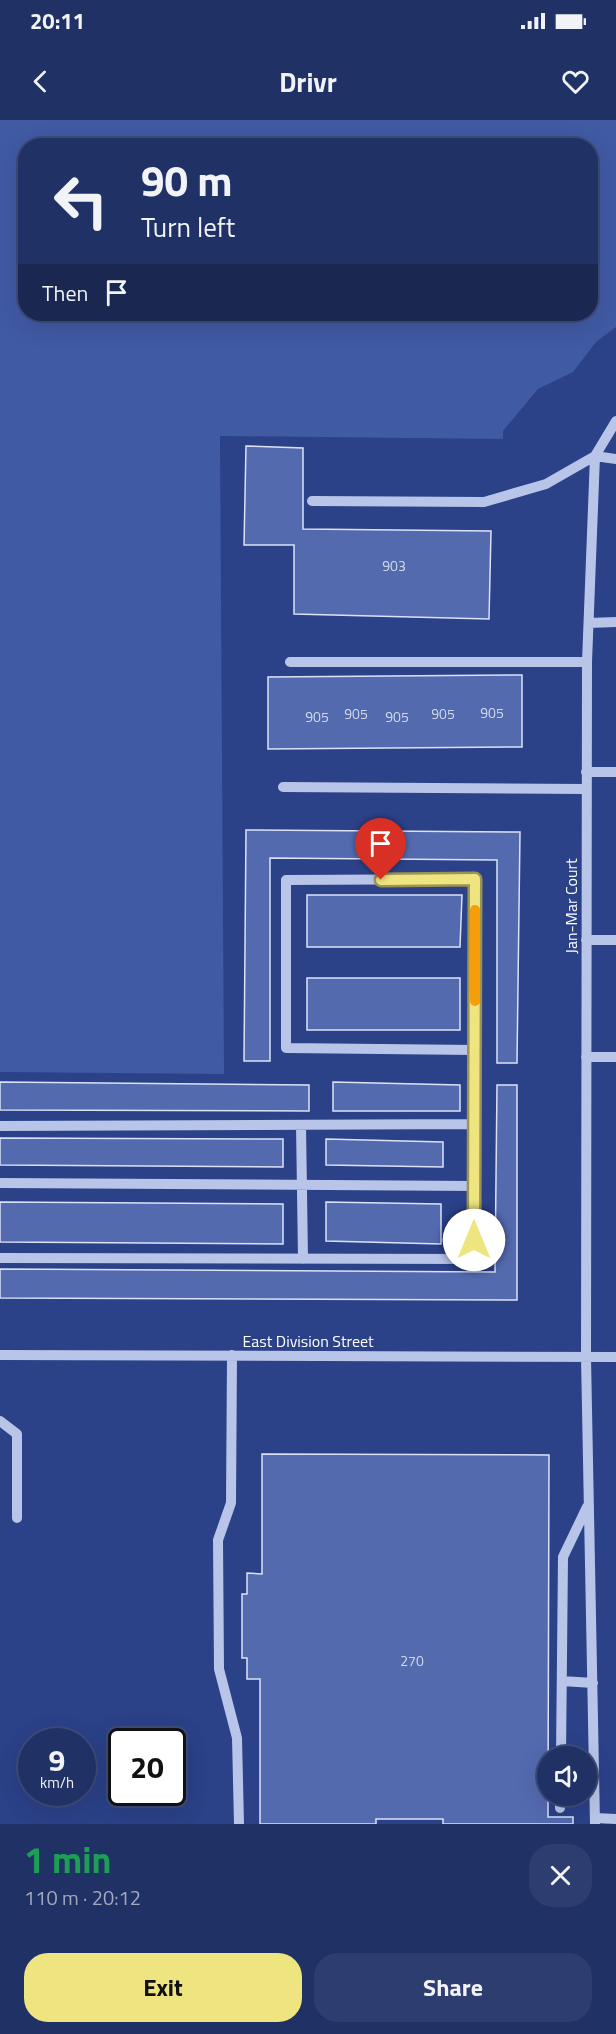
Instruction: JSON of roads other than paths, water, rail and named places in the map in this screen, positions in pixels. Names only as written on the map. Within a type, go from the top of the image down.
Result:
[{"type":"street","points":[[312,501],[484,502],[546,484],[595,456],[616,421]]},
{"type":"street","points":[[595,456],[616,459]]},
{"type":"street","name":"Jan-Mar Court","points":[[595,456],[587,662],[586,772],[586,1357],[595,1821]]},
{"type":"street","points":[[589,623],[616,622]]},
{"type":"street","points":[[290,662],[587,662]]},
{"type":"street","points":[[586,772],[616,772]]},
{"type":"street","points":[[283,787],[586,789]]},
{"type":"street","points":[[0,1258],[473,1258],[475,1050],[475,879],[286,880],[286,1048],[475,1050]]},
{"type":"street","points":[[586,940],[616,940]]},
{"type":"street","points":[[586,1057],[616,1057]]},
{"type":"street","points":[[0,1126],[474,1124]]},
{"type":"street","points":[[301,1125],[303,1259]]},
{"type":"street","points":[[0,1184],[474,1186]]},
{"type":"street","name":"East Division Street","points":[[0,1355],[616,1357]]},
{"type":"street","points":[[232,1355],[231,1503],[218,1540],[219,1669],[237,1738],[239,1824]]},
{"type":"street","points":[[0,1421],[16,1434],[17,1518]]},
{"type":"street","points":[[561,1746],[563,1557],[589,1504]]},
{"type":"street","points":[[562,1681],[593,1683]]},
{"type":"street","points":[[595,1821],[616,1819]]}]
